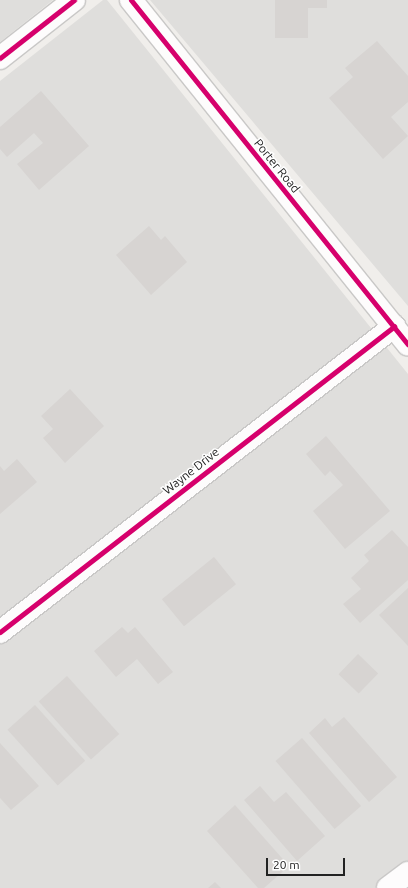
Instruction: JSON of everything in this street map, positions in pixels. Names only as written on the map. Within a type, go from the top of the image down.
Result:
[{"type":"street","points":[[0,58],[74,0]]},
{"type":"street","name":"Porter Road","points":[[131,0],[408,345]]},
{"type":"street","name":"Wayne Drive","points":[[0,632],[394,326]]},
{"type":"street","points":[[388,888],[408,873]]},
{"type":"shaded area","points":[[0,0],[53,0],[0,42]]},
{"type":"shaded area","points":[[103,0],[107,0],[408,374],[408,888],[0,888],[0,81]]},
{"type":"shaded area","points":[[150,0],[408,0],[408,306],[167,20]]},
{"type":"building","points":[[275,0],[327,0],[327,8],[308,8],[308,38],[275,38]]},
{"type":"building","points":[[377,41],[408,76],[408,102],[391,117],[408,136],[383,159],[329,98],[353,77],[345,68]]},
{"type":"building","points":[[41,91],[89,146],[39,190],[17,164],[43,143],[34,133],[7,157],[0,149],[0,127]]},
{"type":"building","points":[[149,226],[161,240],[165,236],[187,262],[151,295],[116,255]]},
{"type":"building","points":[[70,389],[104,426],[65,463],[43,438],[53,429],[41,416]]},
{"type":"building","points":[[326,436],[390,511],[345,549],[313,511],[343,485],[330,471],[325,476],[306,454]]},
{"type":"building","points":[[17,459],[37,482],[0,514],[0,466],[4,471]]},
{"type":"building","points":[[392,530],[408,547],[408,580],[360,623],[343,604],[361,589],[351,578],[369,561],[364,555]]},
{"type":"building","points":[[214,557],[236,584],[184,626],[162,599]]},
{"type":"building","points":[[408,588],[408,646],[379,615]]},
{"type":"building","points":[[122,627],[128,633],[135,627],[173,672],[158,684],[137,659],[116,677],[94,651]]},
{"type":"building","points":[[358,654],[378,673],[359,694],[339,674]]},
{"type":"building","points":[[67,676],[119,734],[91,759],[39,701]]},
{"type":"building","points":[[35,705],[85,761],[58,785],[8,730]]},
{"type":"building","points":[[344,717],[397,777],[369,802],[309,733],[325,718],[332,727]]},
{"type":"building","points":[[302,738],[361,806],[335,829],[276,761]]},
{"type":"building","points":[[0,743],[39,786],[11,810],[0,798]]},
{"type":"building","points":[[260,786],[274,802],[286,792],[325,836],[297,861],[244,800]]},
{"type":"building","points":[[235,805],[289,866],[264,888],[258,888],[207,831]]},
{"type":"building","points":[[215,882],[221,888],[208,888]]},
{"type":"cycle path","points":[[0,58],[74,0]]},
{"type":"cycle path","points":[[131,0],[408,345]]},
{"type":"cycle path","points":[[0,632],[394,326]]}]
